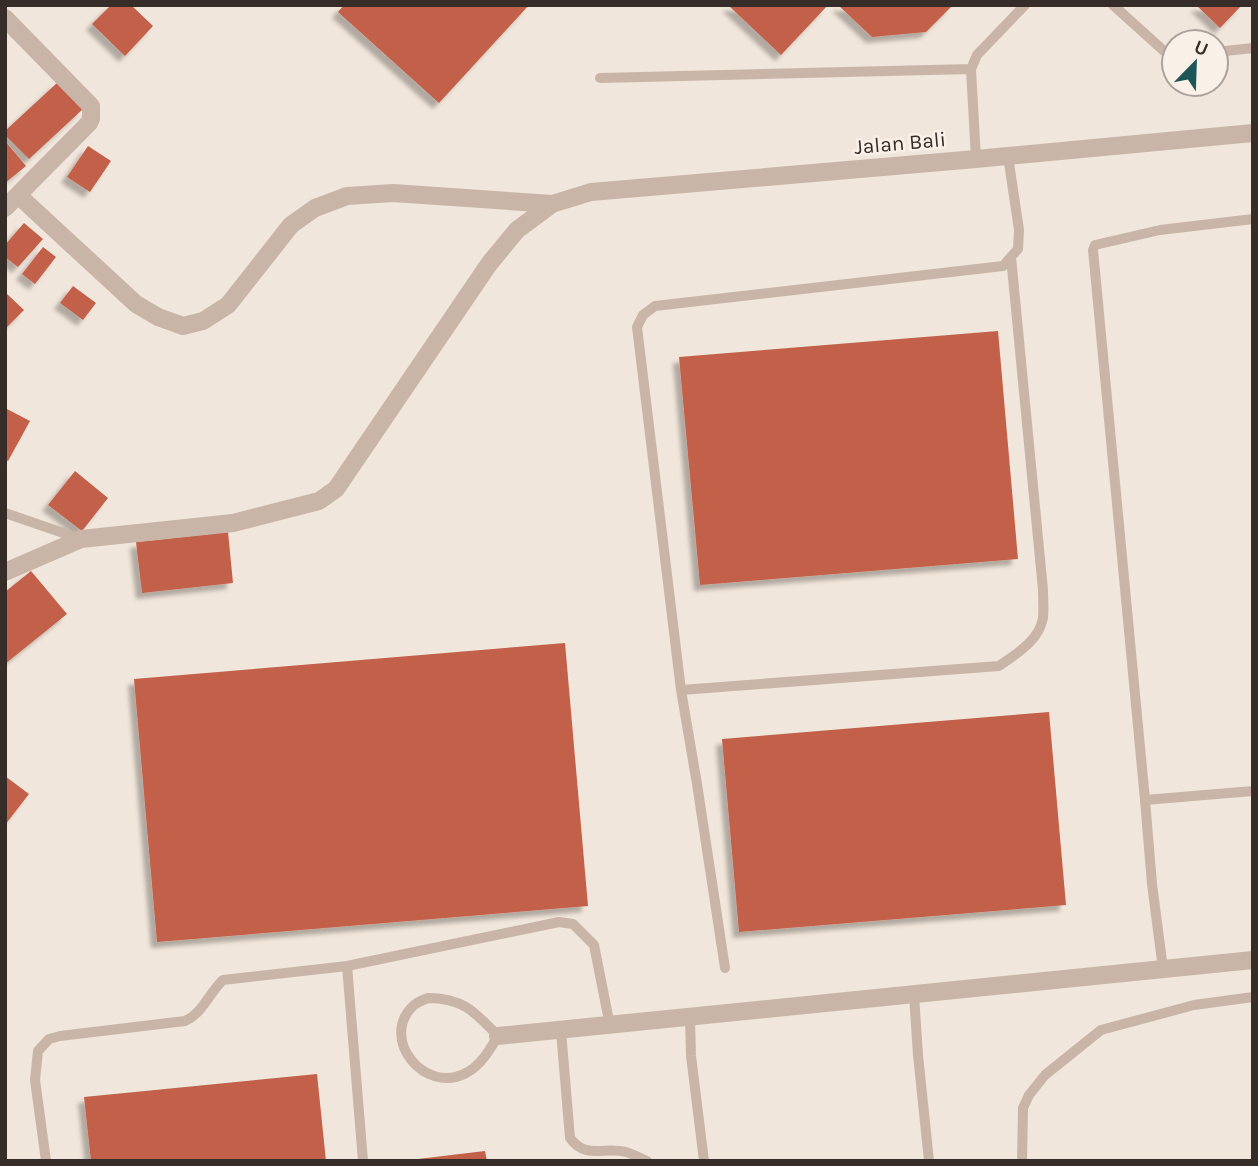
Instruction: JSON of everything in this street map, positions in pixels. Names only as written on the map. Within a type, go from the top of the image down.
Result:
[{"type":"street","points":[[5,18],[92,106],[89,123],[12,202],[136,304],[158,317],[183,326],[203,321],[228,305],[291,225],[315,208],[347,195],[393,193],[552,204]]},
{"type":"street","name":"Jalan Bali","points":[[552,204],[592,192],[1253,132]]},
{"type":"street","points":[[5,572],[80,540],[233,523],[319,500],[335,489],[489,264],[517,230],[552,204]]},
{"type":"street","points":[[498,1037],[1253,960]]},
{"type":"lane","points":[[976,159],[971,69],[978,55],[1025,5]]},
{"type":"lane","points":[[1113,5],[1160,47]]},
{"type":"lane","points":[[1230,50],[1253,48]]},
{"type":"lane","points":[[600,78],[971,69]]},
{"type":"lane","points":[[725,968],[681,690],[637,327],[643,315],[655,306],[1003,266],[1018,249],[1019,230],[1008,156]]},
{"type":"lane","points":[[1163,969],[1152,884],[1093,250],[1095,246],[1160,230],[1253,219]]},
{"type":"lane","points":[[681,690],[999,666],[1025,648],[1037,634],[1043,619],[1042,590],[1011,257]]},
{"type":"lane","points":[[5,513],[80,540]]},
{"type":"lane","points":[[1145,800],[1253,791]]},
{"type":"lane","points":[[46,1161],[35,1080],[38,1051],[49,1039],[60,1035],[185,1021],[194,1017],[223,980],[347,966],[559,922],[573,923],[594,945],[610,1026]]},
{"type":"lane","points":[[347,966],[363,1161]]},
{"type":"lane","points":[[914,995],[929,1161]]},
{"type":"lane","points":[[1022,1161],[1023,1108],[1029,1094],[1045,1074],[1101,1030],[1194,1005],[1253,997]]},
{"type":"lane","points":[[428,998],[443,998],[460,1003],[479,1017],[498,1037],[477,1066],[464,1075],[440,1079],[421,1071],[411,1060],[402,1043],[400,1031],[413,1005],[428,998]]},
{"type":"lane","points":[[690,1017],[691,1056],[704,1161]]},
{"type":"lane","points":[[561,1031],[570,1138],[575,1146],[586,1151],[624,1152],[647,1161]]},
{"type":"building","points":[[111,5],[131,5],[153,26],[125,56],[92,24]]},
{"type":"building","points":[[344,5],[529,5],[439,103],[338,12]]},
{"type":"building","points":[[728,5],[828,5],[781,55]]},
{"type":"building","points":[[838,5],[953,5],[926,32],[872,37]]},
{"type":"building","points":[[1196,5],[1242,5],[1220,28]]},
{"type":"building","points":[[58,82],[83,109],[29,159],[5,135],[5,131]]},
{"type":"building","points":[[5,141],[26,166],[5,183]]},
{"type":"building","points":[[88,146],[111,161],[90,192],[67,177]]},
{"type":"building","points":[[24,223],[43,239],[18,267],[5,257],[5,245]]},
{"type":"building","points":[[43,247],[56,257],[35,284],[22,274]]},
{"type":"building","points":[[73,286],[96,303],[83,320],[60,303]]},
{"type":"building","points":[[7,294],[24,310],[5,329],[5,296]]},
{"type":"building","points":[[998,331],[1018,559],[700,585],[679,357]]},
{"type":"building","points":[[5,408],[30,421],[8,461],[5,459]]},
{"type":"building","points":[[75,471],[108,498],[82,531],[48,505]]},
{"type":"building","points":[[228,532],[233,583],[142,593],[136,542]]},
{"type":"building","points":[[31,571],[67,614],[5,664],[5,592]]},
{"type":"building","points":[[565,643],[588,906],[157,942],[134,679]]},
{"type":"building","points":[[1049,712],[1066,905],[739,932],[722,739]]},
{"type":"building","points":[[5,776],[29,794],[5,825]]},
{"type":"building","points":[[317,1074],[326,1161],[91,1161],[84,1097]]},
{"type":"building","points":[[485,1151],[487,1161],[418,1161],[418,1159]]}]
